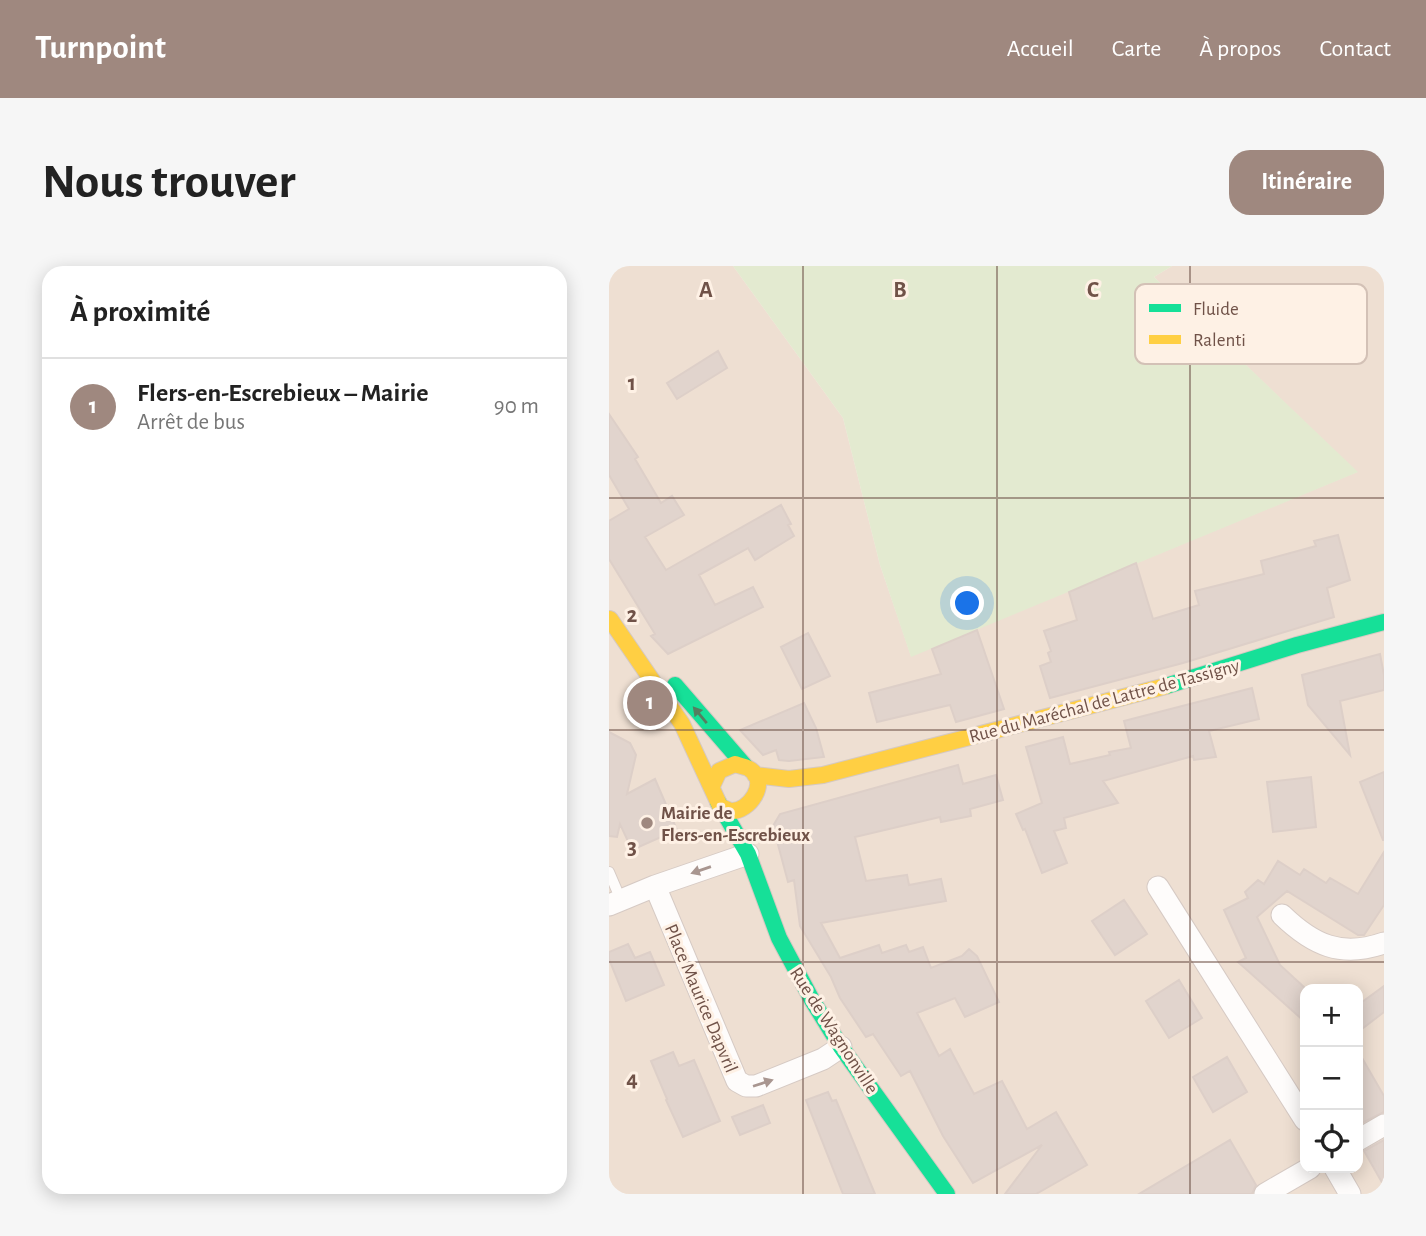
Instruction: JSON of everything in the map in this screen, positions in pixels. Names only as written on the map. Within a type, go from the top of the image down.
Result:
[{"type":"street","points":[[610,618],[648,654],[750,771],[758,789],[751,803],[734,810],[718,802],[703,763],[667,699],[610,618]]},
{"type":"street","name":"Rue du Maréchal de Lattre de Tassigny","points":[[751,803],[823,775],[1188,680],[1297,645],[1384,622]]},
{"type":"street","points":[[712,786],[715,776],[722,768],[735,764],[750,771]]},
{"type":"street","name":"Rue du Maréchal de Lattre de Tassigny","points":[[750,771],[789,779],[823,775]]},
{"type":"street","name":"Rue de Wagnonville","points":[[718,802],[748,853],[769,913],[794,970],[841,1047],[947,1194]]},
{"type":"street","name":"Rue de Wagnonville","points":[[748,853],[746,834],[751,803]]},
{"type":"street","points":[[615,903],[748,853]]},
{"type":"street","name":"Place Maurice Dapvril","points":[[655,886],[737,1081],[746,1086],[756,1086],[823,1059],[841,1047]]},
{"type":"street","points":[[1158,887],[1300,1112]]},
{"type":"street","points":[[1282,915],[1299,932],[1324,945],[1355,950],[1384,943]]},
{"type":"street","points":[[1363,1137],[1384,1125]]},
{"type":"street","points":[[1265,1194],[1301,1173]]},
{"type":"street","points":[[1338,1173],[1350,1194]]},
{"type":"lane","points":[[609,872],[615,903]]},
{"type":"shaded area","points":[[609,266],[733,266],[843,418],[880,565],[911,656],[1357,472],[1245,364],[1367,364],[1367,284],[1161,284],[1154,277],[1172,266],[1384,266],[1384,1194],[609,1194]]},
{"type":"green space","points":[[733,266],[1172,266],[1154,277],[1161,284],[1135,284],[1135,364],[1245,364],[1358,472],[911,657],[880,565],[843,418]]},
{"type":"building","points":[[718,351],[727,368],[677,399],[667,383]]},
{"type":"building","points":[[609,414],[638,457],[635,459],[661,503],[672,496],[684,515],[645,537],[666,570],[781,505],[794,536],[755,560],[748,548],[699,575],[715,605],[753,587],[763,607],[668,654],[651,636],[655,634],[609,559],[609,521],[629,509],[609,475]]},
{"type":"building","points":[[1338,535],[1350,580],[1327,588],[1334,617],[1183,663],[1050,698],[1040,666],[1051,662],[1048,653],[1051,651],[1044,631],[1077,620],[1069,592],[1136,563],[1153,619],[1199,605],[1195,591],[1264,574],[1261,561],[1316,546],[1314,541]]},
{"type":"building","points":[[977,630],[1004,709],[956,722],[950,705],[877,722],[869,693],[941,674],[932,649]]},
{"type":"building","points":[[808,633],[830,676],[802,689],[781,647]]},
{"type":"building","points":[[1380,654],[1384,690],[1340,701],[1350,755],[1308,705],[1302,675]]},
{"type":"building","points":[[1252,688],[1259,719],[1209,731],[1216,757],[1194,760],[1193,756],[1103,781],[1118,803],[1064,818],[1066,828],[1054,831],[1067,863],[1042,873],[1025,829],[1023,830],[1016,814],[1042,803],[1026,747],[1063,737],[1070,764],[1110,755],[1109,752],[1131,748],[1124,721]]},
{"type":"building","points":[[804,703],[816,728],[824,757],[779,760],[776,750],[763,755],[740,730]]},
{"type":"building","points":[[609,732],[630,743],[636,755],[627,794],[655,779],[677,830],[632,850],[620,824],[617,837],[609,836]]},
{"type":"building","points":[[958,765],[963,784],[996,775],[1003,800],[970,809],[971,816],[941,822],[940,817],[855,837],[866,881],[907,875],[909,885],[941,879],[946,901],[821,923],[840,958],[879,945],[882,953],[906,945],[909,952],[923,947],[931,968],[962,956],[969,949],[977,956],[999,1002],[965,1017],[955,998],[917,1013],[939,1056],[950,1049],[974,1094],[1002,1081],[1027,1129],[1056,1112],[1087,1165],[1036,1194],[1005,1194],[1042,1145],[973,1183],[943,1136],[910,1071],[901,1076],[873,1034],[866,1037],[840,998],[831,977],[800,926],[794,880],[788,882],[773,826],[780,814]]},
{"type":"building","points":[[1384,772],[1384,840],[1383,840],[1360,782]]},
{"type":"building","points":[[1311,777],[1316,827],[1273,832],[1267,782]]},
{"type":"building","points":[[1384,852],[1384,905],[1364,935],[1358,935],[1287,891],[1257,917],[1280,965],[1301,984],[1300,1018],[1238,962],[1246,958],[1224,910],[1248,898],[1245,892],[1258,880],[1264,884],[1278,861],[1300,875],[1304,869],[1326,883],[1330,878],[1358,894]]},
{"type":"building","points":[[1124,900],[1147,934],[1115,955],[1092,921]]},
{"type":"building","points":[[628,944],[635,958],[650,952],[664,985],[626,1001],[609,959],[609,952]]},
{"type":"building","points":[[1179,980],[1202,1018],[1169,1038],[1146,1001]]},
{"type":"building","points":[[1384,986],[1384,1012],[1363,1028],[1363,1001]]},
{"type":"building","points":[[673,1052],[679,1066],[694,1060],[720,1121],[683,1137],[651,1061]]},
{"type":"building","points":[[1227,1057],[1247,1092],[1213,1112],[1193,1077]]},
{"type":"building","points":[[1363,1060],[1384,1096],[1384,1112],[1363,1122]]},
{"type":"building","points":[[828,1092],[832,1101],[836,1100],[875,1194],[843,1194],[806,1100]]},
{"type":"building","points":[[763,1105],[770,1123],[740,1135],[732,1117]]},
{"type":"building","points":[[1230,1140],[1256,1185],[1252,1194],[1139,1194]]},
{"type":"building","points":[[1384,1140],[1384,1186],[1364,1151]]},
{"type":"traffic: fast","points":[[1166,686],[1297,645],[1384,622]]},
{"type":"traffic: fast","points":[[675,685],[745,766]]},
{"type":"traffic: fast","points":[[718,802],[748,854],[779,938],[812,1000],[841,1047],[947,1194]]},
{"type":"traffic: slow","points":[[610,619],[682,724],[720,806],[731,811],[744,807],[755,796],[758,782],[751,770],[735,764],[719,771],[712,786]]},
{"type":"traffic: slow","points":[[755,775],[789,779],[823,775],[1166,686]]},
{"type":"place","name":"Flers-en-Escrebieux – Mairie","points":[[650,703]]},
{"type":"place","name":"Mairie de Flers-en-Escrebieux","points":[[647,823]]}]
